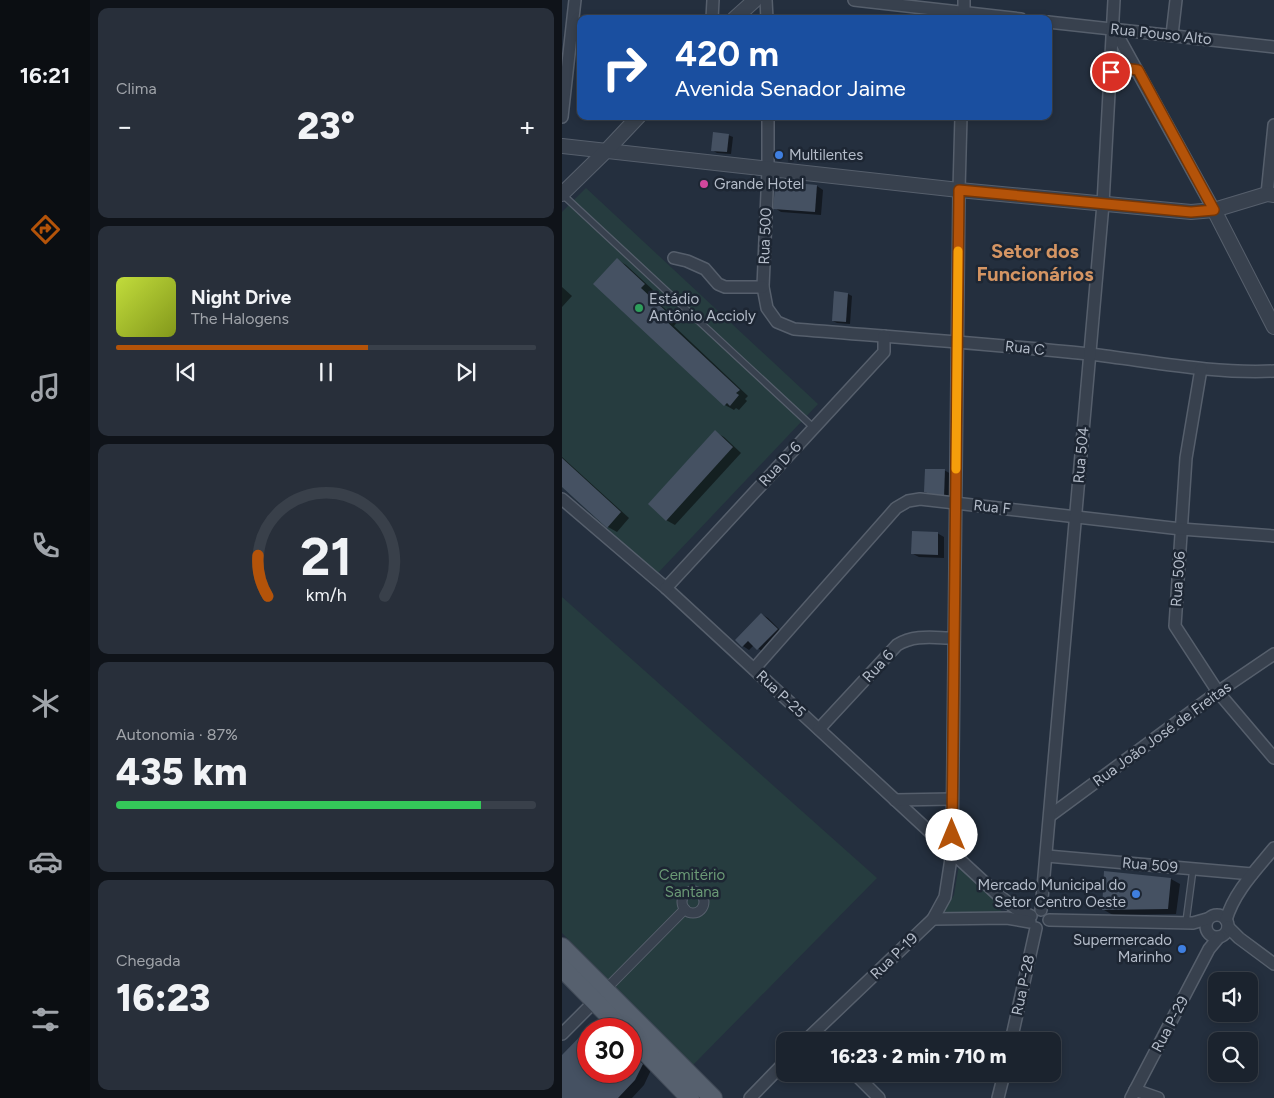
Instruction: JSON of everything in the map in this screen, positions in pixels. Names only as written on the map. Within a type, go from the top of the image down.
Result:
[{"type":"main road","points":[[562,946],[600,995],[615,1018]]},
{"type":"main road","points":[[562,968],[600,995],[714,1098]]},
{"type":"main road","points":[[642,1048],[690,1098]]},
{"type":"street","points":[[562,117],[575,0]]},
{"type":"street","points":[[712,15],[713,0]]},
{"type":"street","points":[[738,15],[755,0]]},
{"type":"street","points":[[766,0],[766,15]]},
{"type":"street","points":[[854,0],[957,15]]},
{"type":"street","points":[[964,0],[964,15]]},
{"type":"street","name":"Rua 504","points":[[1035,919],[1047,856],[1103,204],[1114,29],[1114,0]]},
{"type":"street","points":[[1172,35],[1176,0]]},
{"type":"street","name":"Rua Pouso Alto","points":[[1052,22],[1274,47]]},
{"type":"street","points":[[1114,29],[1214,210],[1274,327]]},
{"type":"street","points":[[1111,72],[1124,68],[1138,70]]},
{"type":"street","points":[[562,194],[635,120]]},
{"type":"street","name":"Rua 500","points":[[768,120],[763,287],[767,308],[777,322]]},
{"type":"street","name":"Rua P-19","points":[[819,1032],[933,919],[945,897],[952,852],[961,120]]},
{"type":"street","points":[[562,146],[959,190],[1191,212],[1214,210],[1270,194],[1274,125]]},
{"type":"street","points":[[674,258],[687,261],[705,269],[718,284],[724,287],[763,287]]},
{"type":"street","name":"Rua C","points":[[777,322],[794,330],[958,341],[1090,354],[1201,369],[1274,371]]},
{"type":"street","name":"Rua D-6","points":[[666,588],[884,352],[884,336]]},
{"type":"street","name":"Rua 506","points":[[1201,369],[1186,458],[1175,626],[1218,692],[1274,758]]},
{"type":"street","name":"Rua P-25","points":[[562,499],[666,588],[997,894],[1015,908],[1035,919]]},
{"type":"street","name":"Rua F","points":[[754,669],[896,508],[908,500],[920,499],[1181,529],[1274,536]]},
{"type":"street","name":"Rua 6","points":[[818,729],[897,645],[906,639],[918,637],[954,638]]},
{"type":"street","name":"Rua João José de Freitas","points":[[1050,815],[1218,692],[1274,654]]},
{"type":"street","points":[[895,800],[952,799]]},
{"type":"street","points":[[1217,927],[1252,874],[1274,848]]},
{"type":"street","name":"Rua 509","points":[[1047,856],[1252,874]]},
{"type":"street","name":"Rua P-25","points":[[997,894],[1007,918]]},
{"type":"street","points":[[562,1034],[685,910]]},
{"type":"street","points":[[933,919],[1035,919],[1046,913],[1049,920],[1189,922],[1217,927],[1239,938],[1274,964]]},
{"type":"street","name":"Rua P-28","points":[[1013,1032],[1035,919]]},
{"type":"street","name":"Rua P-29","points":[[1133,1094],[1209,949],[1217,927]]},
{"type":"street","points":[[750,1098],[776,1071]]},
{"type":"street","points":[[863,1082],[879,1098]]},
{"type":"street","points":[[998,1098],[1002,1082]]},
{"type":"street","points":[[1133,1094],[1158,1098]]},
{"type":"lane","points":[[562,194],[814,428]]},
{"type":"lane","points":[[1189,922],[1193,869]]},
{"type":"green space","name":"Estádio Antônio Accioly","points":[[586,188],[818,404],[657,574],[562,487],[562,212]]},
{"type":"green space","name":"Cemitério Santana","points":[[562,597],[877,878],[693,1065],[562,933]]},
{"type":"green space","points":[[959,865],[998,902],[1001,911],[999,915],[946,915],[944,911],[954,895]]},
{"type":"building","points":[[713,132],[729,134],[727,152],[711,151]]},
{"type":"building","points":[[783,182],[817,185],[815,212],[773,209],[775,187]]},
{"type":"building","points":[[617,258],[645,284],[641,288],[670,315],[665,320],[740,390],[736,393],[739,395],[730,406],[727,403],[724,406],[593,284]]},
{"type":"building","points":[[834,291],[848,293],[846,322],[832,321]]},
{"type":"building","points":[[715,430],[733,447],[666,521],[648,504]]},
{"type":"building","points":[[562,458],[621,512],[607,528],[562,487]]},
{"type":"building","points":[[925,469],[945,469],[944,498],[924,492]]},
{"type":"building","points":[[912,531],[938,532],[938,555],[911,554]]},
{"type":"building","points":[[761,613],[778,629],[757,650],[748,641],[742,647],[735,640]]},
{"type":"building","name":"Mercado Municipal do Setor Centro Oeste","points":[[1104,871],[1171,878],[1168,909],[1102,910]]},
{"type":"building","points":[[577,1040],[577,1083],[632,1083],[618,1098],[562,1098],[562,1055]]},
{"type":"slow traffic","points":[[956,469],[958,251]]},
{"type":"place","name":"Multilentes","points":[[779,155]]},
{"type":"place","name":"Grande Hotel","points":[[704,184]]},
{"type":"place","name":"Estádio Antônio Accioly","points":[[639,308]]},
{"type":"place","name":"Mercado Municipal do Setor Centro Oeste","points":[[1136,894]]},
{"type":"place","name":"Supermercado Marinho","points":[[1182,949]]},
{"type":"district","name":"Setor dos Funcionários","points":[[1035,262]]},
{"type":"route","points":[[952,835],[959,190],[1191,212],[1214,210],[1138,70],[1124,68],[1111,72]]}]
